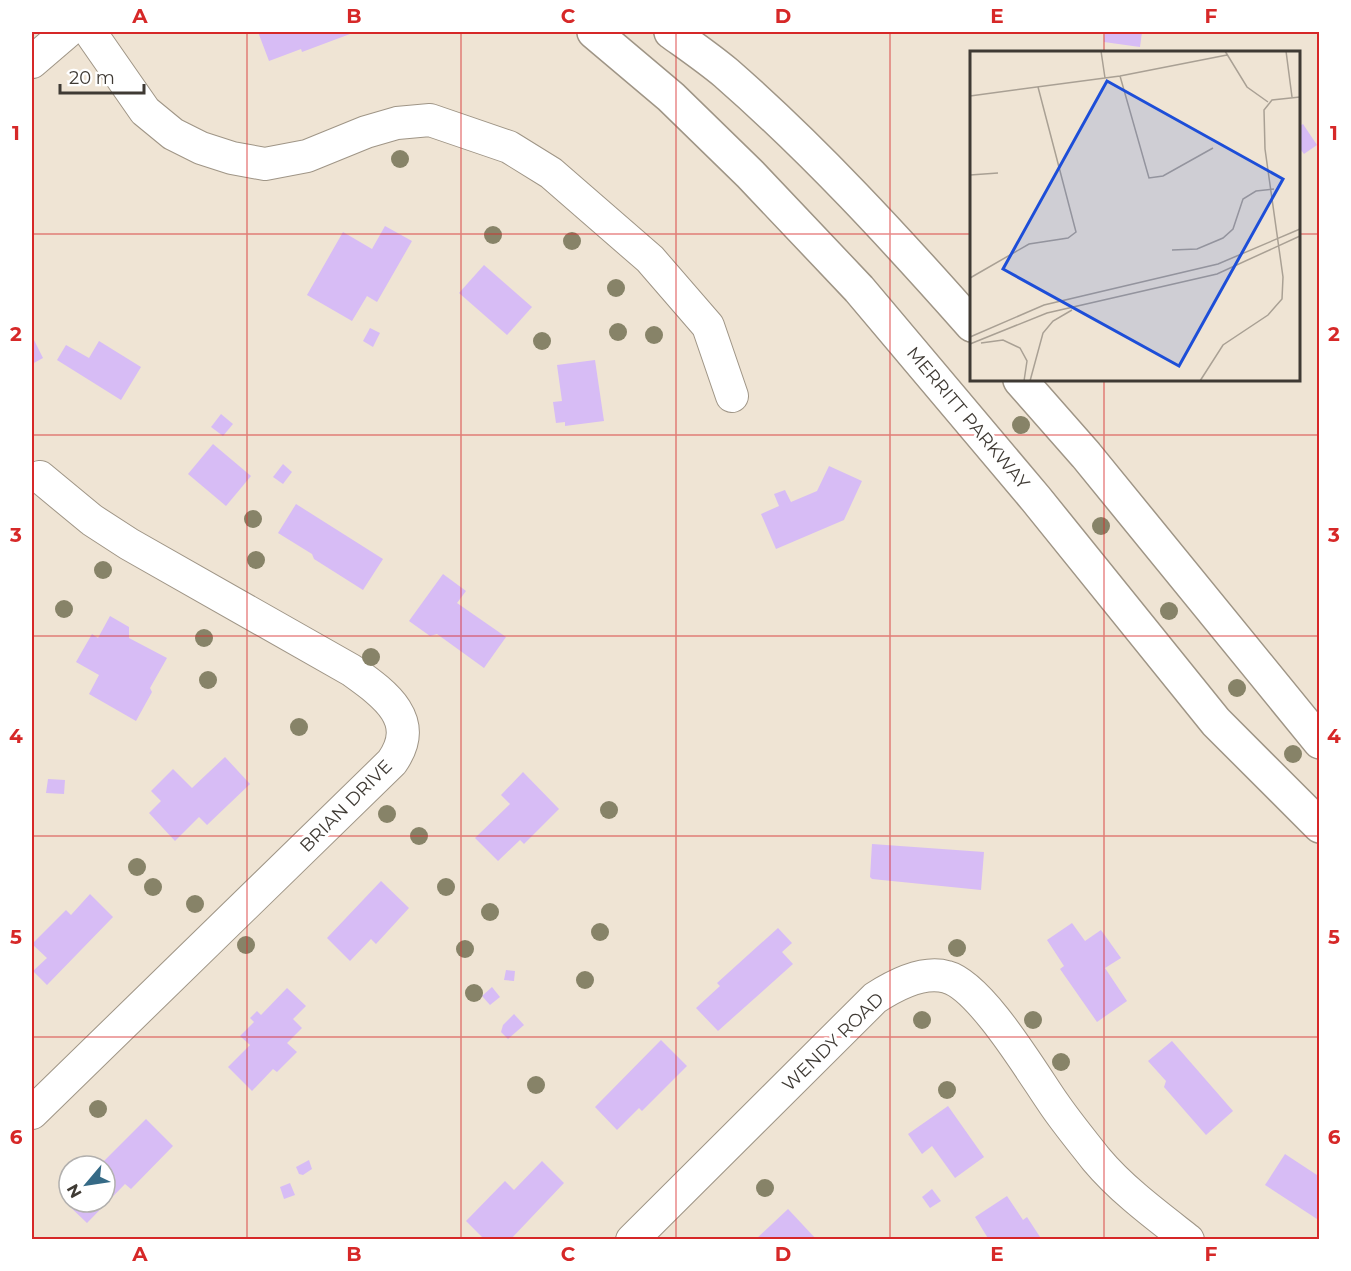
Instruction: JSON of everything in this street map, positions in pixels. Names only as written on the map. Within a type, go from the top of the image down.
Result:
[{"type":"highway","name":"MERRITT PARKWAY","points":[[594,32],[679,105],[750,174],[859,289],[1036,500],[1216,722],[1320,826]]},
{"type":"highway","points":[[671,32],[725,72],[812,155],[898,241],[970,323]]},
{"type":"highway","points":[[1021,381],[1086,455],[1258,669],[1320,742]]},
{"type":"highway","points":[[1258,669],[1320,720]]},
{"type":"street","points":[[32,62],[67,32]]},
{"type":"street","points":[[90,32],[145,111],[173,134],[201,148],[232,158],[265,164],[276,162],[307,156],[366,132],[397,123],[430,120],[509,147],[551,173],[650,260],[708,326],[732,396]]},
{"type":"street","name":"BRIAN DRIVE","points":[[32,1113],[392,762],[404,739],[403,723],[390,702],[351,670],[129,544],[92,520],[40,477]]},
{"type":"street","name":"WENDY ROAD","points":[[632,1239],[875,998],[898,983],[924,976],[947,977],[967,989],[985,1005],[1056,1108],[1097,1160],[1139,1202],[1188,1239]]},
{"type":"building","points":[[258,32],[349,32],[350,34],[302,52],[301,49],[269,61]]},
{"type":"building","points":[[1105,32],[1142,32],[1140,47],[1104,42]]},
{"type":"building","points":[[1303,124],[1317,145],[1304,154],[1300,149],[1300,126]]},
{"type":"building","points":[[385,226],[412,241],[377,302],[367,296],[352,321],[307,295],[343,232],[372,249]]},
{"type":"building","points":[[484,265],[532,307],[507,335],[459,293]]},
{"type":"building","points":[[370,328],[380,333],[373,347],[363,341]]},
{"type":"building","points":[[32,336],[43,358],[32,364]]},
{"type":"building","points":[[99,341],[141,367],[121,400],[57,360],[66,345],[89,358]]},
{"type":"building","points":[[595,360],[604,421],[565,426],[565,422],[556,423],[553,402],[562,401],[557,365]]},
{"type":"building","points":[[221,414],[233,424],[223,436],[211,427]]},
{"type":"building","points":[[213,444],[251,476],[226,506],[188,474]]},
{"type":"building","points":[[283,464],[292,472],[283,484],[273,477]]},
{"type":"building","points":[[829,466],[862,481],[844,520],[776,549],[761,514],[779,506],[774,494],[785,490],[791,502],[817,491]]},
{"type":"building","points":[[296,504],[383,559],[363,590],[278,533]]},
{"type":"building","points":[[443,574],[466,591],[457,603],[506,637],[484,668],[437,634],[430,636],[409,621]]},
{"type":"building","points":[[110,616],[129,627],[129,638],[167,658],[150,688],[152,692],[136,721],[89,694],[99,675],[76,662],[92,634],[98,638]]},
{"type":"building","points":[[225,757],[250,784],[207,825],[199,817],[175,841],[149,813],[161,801],[151,791],[173,769],[192,788]]},
{"type":"building","points":[[523,772],[559,809],[524,844],[520,840],[498,861],[475,838],[510,804],[501,795]]},
{"type":"building","points":[[48,779],[65,780],[64,794],[46,793]]},
{"type":"building","points":[[872,844],[984,852],[981,890],[872,879],[870,877]]},
{"type":"building","points":[[381,881],[409,908],[376,944],[371,939],[350,961],[327,938]]},
{"type":"building","points":[[90,894],[113,917],[47,985],[33,971],[47,958],[32,944],[66,910],[71,915]]},
{"type":"building","points":[[1072,923],[1085,941],[1101,930],[1121,958],[1105,968],[1127,1001],[1097,1022],[1060,969],[1064,966],[1047,940]]},
{"type":"building","points":[[778,928],[792,943],[782,952],[793,964],[718,1031],[696,1008],[720,986],[717,983]]},
{"type":"building","points":[[506,970],[515,971],[514,981],[504,980]]},
{"type":"building","points":[[492,987],[500,997],[490,1005],[482,996]]},
{"type":"building","points":[[287,988],[306,1006],[293,1019],[302,1028],[287,1043],[297,1052],[277,1072],[273,1069],[252,1091],[228,1067],[250,1045],[240,1036],[254,1022],[250,1018],[257,1011],[261,1015]]},
{"type":"building","points":[[514,1014],[524,1025],[508,1039],[501,1032],[503,1025]]},
{"type":"building","points":[[661,1040],[687,1066],[642,1111],[639,1108],[617,1130],[595,1107]]},
{"type":"building","points":[[1172,1041],[1233,1111],[1206,1135],[1164,1087],[1166,1081],[1148,1061]]},
{"type":"building","points":[[948,1106],[984,1157],[955,1178],[932,1146],[922,1154],[908,1134]]},
{"type":"building","points":[[146,1119],[173,1146],[131,1189],[125,1184],[117,1192],[117,1154],[111,1154]]},
{"type":"building","points":[[1285,1154],[1320,1177],[1320,1221],[1265,1185]]},
{"type":"building","points":[[309,1160],[312,1169],[303,1175],[299,1174],[296,1167]]},
{"type":"building","points":[[542,1161],[564,1183],[510,1240],[485,1240],[466,1221],[505,1181],[514,1190]]},
{"type":"building","points":[[290,1183],[295,1195],[284,1199],[280,1187]]},
{"type":"building","points":[[932,1189],[941,1201],[930,1208],[922,1197]]},
{"type":"building","points":[[1007,1196],[1023,1220],[1027,1217],[1042,1240],[989,1240],[975,1217]]},
{"type":"building","points":[[788,1209],[817,1240],[755,1240]]},
{"type":"building","points":[[78,1214],[96,1214],[87,1223]]}]
